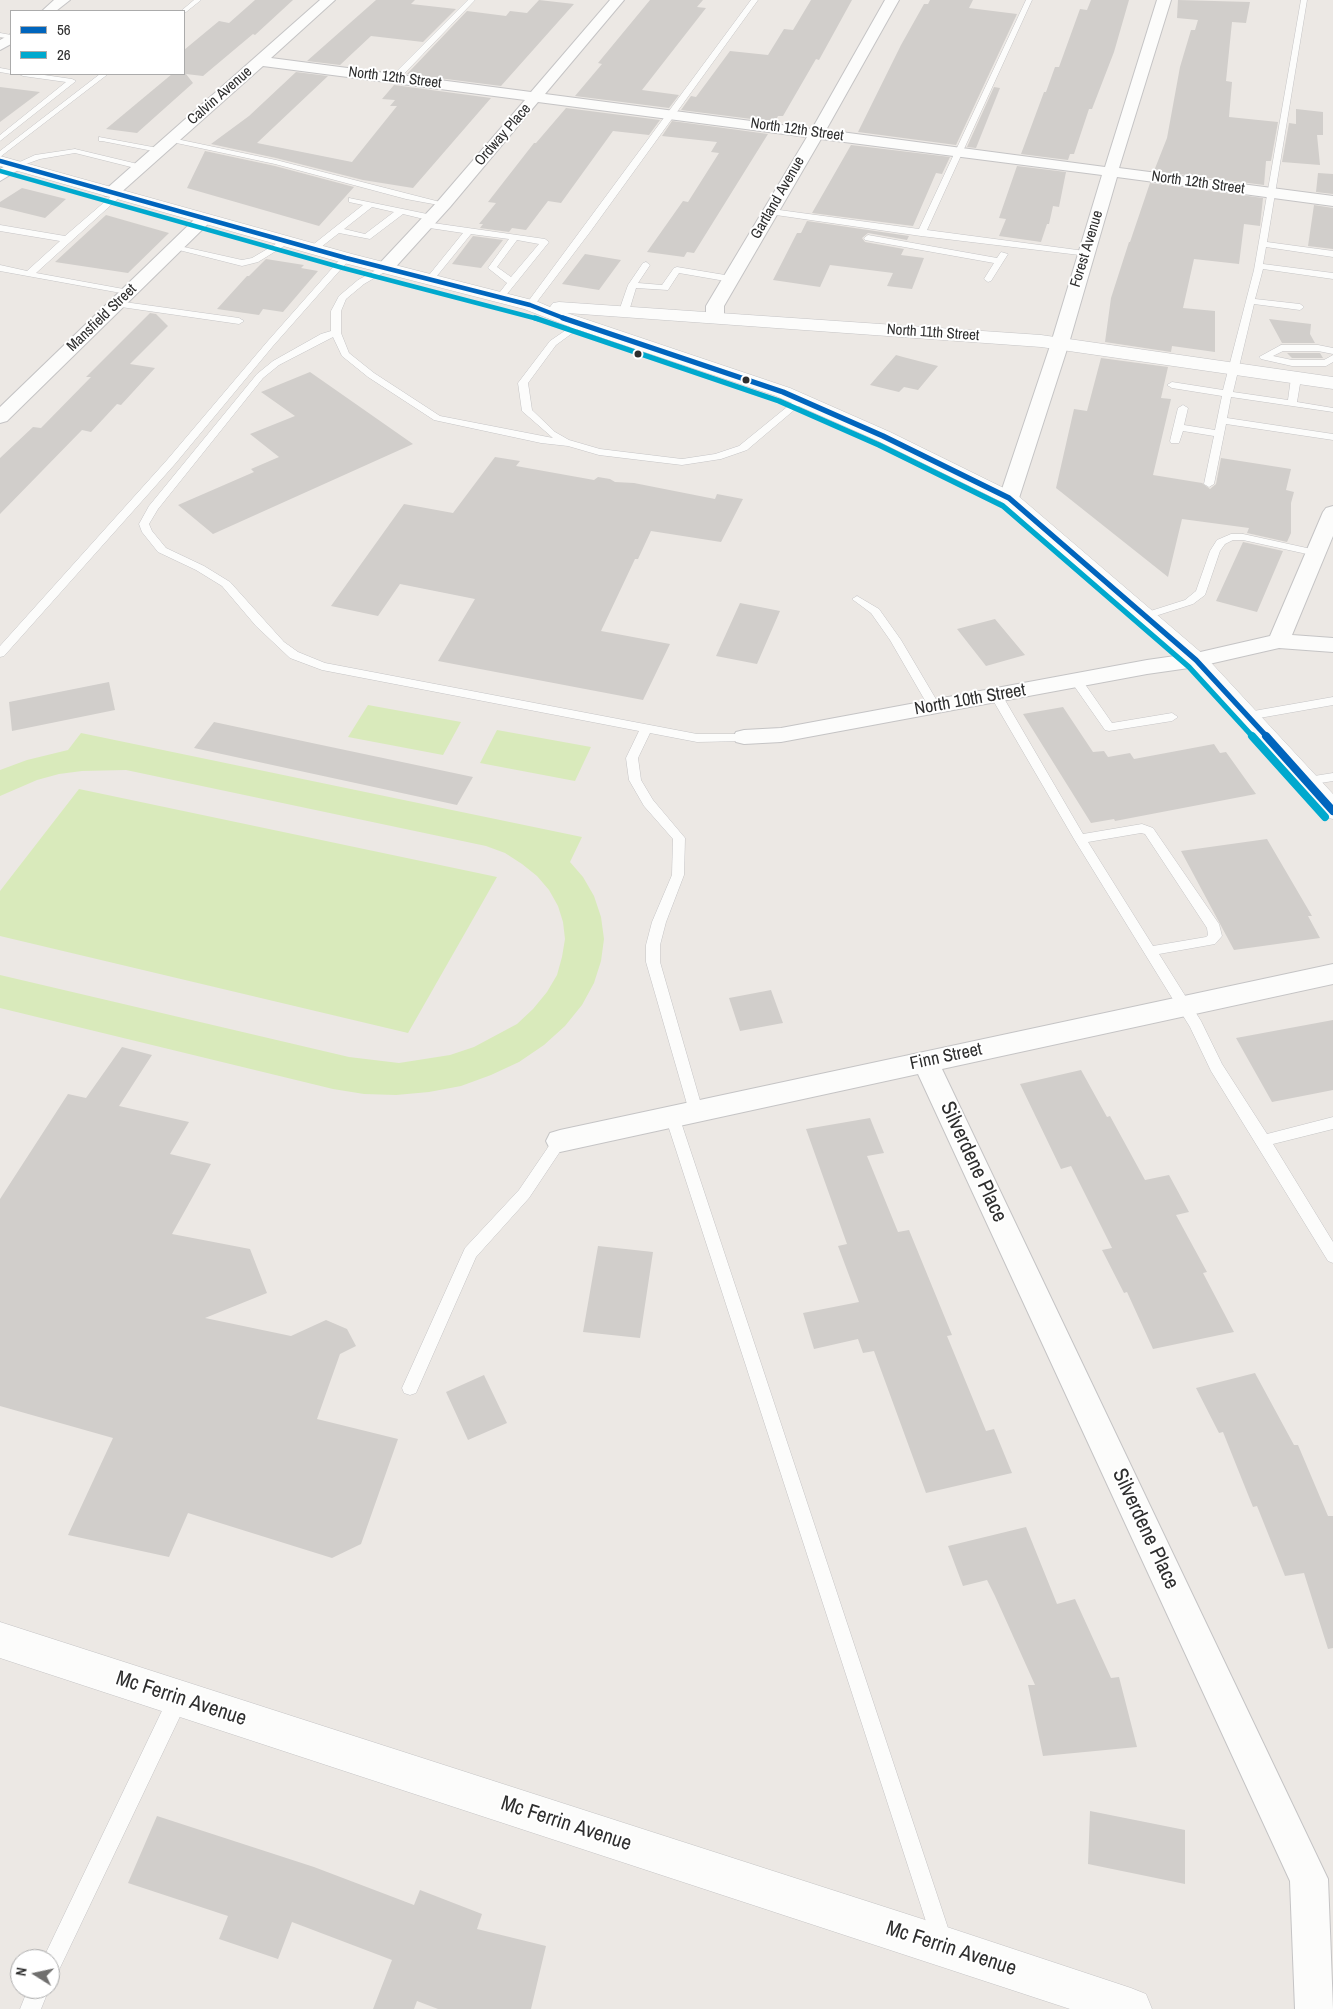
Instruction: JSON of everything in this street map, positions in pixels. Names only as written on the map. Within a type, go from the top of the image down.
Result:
[{"type":"main road","points":[[8,164],[286,242],[530,305],[579,324],[783,392],[882,436],[1009,498],[1196,660],[1308,781],[1333,811]]},
{"type":"main road","name":"North 11th Street","points":[[530,305],[1060,343],[1234,368],[1262,364],[1296,378],[1333,383]]},
{"type":"main road","name":"Mc Ferrin Avenue","points":[[0,1640],[944,1946],[1131,2009]]},
{"type":"street","points":[[49,10],[63,0]]},
{"type":"street","name":"Calvin Avenue","points":[[114,194],[139,167],[328,0]]},
{"type":"street","name":"Ordway Place","points":[[385,268],[444,204],[617,0]]},
{"type":"street","name":"Gartland Avenue","points":[[716,318],[715,306],[772,212],[815,132],[892,0]]},
{"type":"street","name":"Forest Avenue","points":[[1009,498],[1060,343],[1085,254],[1164,0]]},
{"type":"street","points":[[0,46],[10,38]]},
{"type":"street","name":"North 12th Street","points":[[260,61],[1333,201]]},
{"type":"street","points":[[0,176],[8,164]]},
{"type":"street","name":"Mansfield Street","points":[[0,417],[204,219]]},
{"type":"street","points":[[1333,512],[1279,641],[1333,645]]},
{"type":"street","name":"North 10th Street","points":[[744,737],[782,735],[1076,680],[1196,660],[1279,641]]},
{"type":"street","name":"Finn Street","points":[[560,1141],[1333,974]]},
{"type":"street","name":"Silverdene Place","points":[[925,1061],[1309,1879],[1315,2009]]},
{"type":"lane","points":[[185,10],[198,0]]},
{"type":"lane","points":[[395,78],[472,0]]},
{"type":"lane","points":[[530,305],[673,114],[755,0]]},
{"type":"lane","points":[[921,233],[960,153],[998,64],[1029,0]]},
{"type":"lane","points":[[1209,484],[1222,420],[1259,266],[1304,0]]},
{"type":"lane","points":[[0,139],[72,82],[29,75]]},
{"type":"lane","points":[[0,155],[103,75]]},
{"type":"lane","points":[[102,139],[158,150]]},
{"type":"lane","points":[[170,139],[276,162],[397,194],[444,204]]},
{"type":"lane","points":[[8,164],[75,151],[139,167]]},
{"type":"lane","points":[[28,274],[114,194]]},
{"type":"lane","points":[[352,200],[402,211],[429,221],[469,231],[545,242],[500,297]]},
{"type":"lane","points":[[313,249],[370,204]]},
{"type":"lane","points":[[337,230],[368,237],[402,211]]},
{"type":"lane","points":[[772,212],[1085,254]]},
{"type":"lane","points":[[2,231],[66,239]]},
{"type":"lane","points":[[429,280],[469,231]]},
{"type":"lane","points":[[16,243],[29,233]]},
{"type":"lane","points":[[512,282],[492,268],[514,238]]},
{"type":"lane","points":[[868,238],[999,261]]},
{"type":"lane","points":[[938,263],[956,238]]},
{"type":"lane","points":[[175,248],[242,263],[255,260],[286,242]]},
{"type":"lane","points":[[1262,244],[1333,254]]},
{"type":"lane","points":[[988,279],[1009,245]]},
{"type":"lane","points":[[0,653],[171,462],[270,344],[346,258]]},
{"type":"lane","points":[[624,311],[632,285],[646,265]]},
{"type":"lane","points":[[1259,266],[1333,276]]},
{"type":"lane","points":[[0,268],[123,298],[240,321]]},
{"type":"lane","points":[[385,268],[361,282],[342,298],[336,311],[336,333],[345,354],[372,375],[436,418],[541,440],[569,443],[599,452],[682,462],[717,457],[743,448],[801,400]]},
{"type":"lane","points":[[632,285],[665,288],[677,270],[731,278]]},
{"type":"lane","points":[[1250,300],[1300,307]]},
{"type":"lane","points":[[569,443],[552,434],[526,411],[523,383],[553,343],[579,324]]},
{"type":"lane","points":[[336,333],[304,345],[276,362],[260,376],[153,508],[144,524],[147,532],[162,550],[200,568],[226,584],[280,644],[294,655],[315,663],[436,689],[697,738],[744,737]]},
{"type":"lane","points":[[1262,364],[1281,348],[1318,348],[1333,351]]},
{"type":"lane","points":[[1262,364],[1326,363],[1333,358]]},
{"type":"lane","points":[[1292,403],[1296,378]]},
{"type":"lane","points":[[1172,385],[1331,410]]},
{"type":"lane","points":[[1175,441],[1183,408]]},
{"type":"lane","points":[[1222,420],[1333,437]]},
{"type":"lane","points":[[1179,427],[1220,434]]},
{"type":"lane","points":[[1145,616],[1189,602],[1201,593],[1215,551],[1221,542],[1231,537],[1243,537],[1316,553]]},
{"type":"lane","points":[[857,599],[875,611],[895,640],[934,706]]},
{"type":"lane","points":[[1076,680],[1109,727],[1172,717]]},
{"type":"lane","points":[[996,695],[1080,839],[1196,1025],[1216,1067],[1264,1141],[1333,1256]]},
{"type":"lane","points":[[1248,716],[1333,702]]},
{"type":"lane","points":[[646,728],[632,758],[635,780],[648,803],[680,838],[678,875],[659,922],[653,945],[653,962],[684,1114],[944,1946]]},
{"type":"lane","points":[[1308,781],[1333,777]]},
{"type":"lane","points":[[1080,839],[1142,828],[1149,831],[1214,927],[1215,936],[1210,941],[1150,951]]},
{"type":"lane","points":[[1264,1141],[1333,1123]]},
{"type":"lane","points":[[410,1388],[470,1253],[524,1194],[560,1141]]},
{"type":"lane","points":[[59,1949],[179,1698]]},
{"type":"green space","points":[[368,705],[461,722],[443,755],[348,737]]},
{"type":"green space","points":[[497,730],[591,747],[575,781],[480,763]]},
{"type":"green space","points":[[81,733],[582,837],[570,862],[583,877],[594,896],[601,917],[604,939],[601,961],[594,983],[582,1005],[565,1026],[544,1045],[519,1062],[461,1086],[429,1092],[396,1095],[364,1094],[333,1089],[0,1008],[0,975],[349,1057],[399,1063],[450,1055],[474,1047],[517,1024],[547,992],[557,975],[565,939],[563,922],[558,906],[549,890],[537,876],[505,853],[486,846],[126,770],[82,771],[59,774],[37,780],[0,796],[0,770],[27,760],[68,750]]},
{"type":"green space","points":[[79,789],[497,877],[408,1033],[0,936],[0,891]]},
{"type":"building","points":[[255,0],[293,0],[255,35],[253,34],[203,76],[186,74],[193,83],[137,133],[106,129],[171,75],[185,75],[185,49],[219,21],[229,23]]},
{"type":"building","points":[[376,0],[415,0],[411,4],[456,9],[423,42],[371,36],[340,65],[307,61]]},
{"type":"building","points":[[539,0],[574,4],[501,86],[407,74],[467,11],[506,16],[510,11],[527,13]]},
{"type":"building","points":[[650,0],[703,0],[697,7],[706,8],[642,90],[679,95],[669,108],[575,96],[602,64],[598,63]]},
{"type":"building","points":[[811,0],[852,0],[819,60],[816,59],[783,116],[778,116],[775,122],[681,110],[691,96],[696,97],[730,51],[768,55],[784,29],[793,30]]},
{"type":"building","points":[[930,0],[973,0],[969,8],[1017,14],[956,145],[858,132],[901,45],[924,4],[928,4]]},
{"type":"building","points":[[1091,0],[1129,0],[1114,52],[1092,109],[1089,109],[1074,154],[1070,154],[1068,160],[1021,154],[1044,92],[1046,92],[1055,67],[1059,67],[1080,9],[1087,10]]},
{"type":"building","points":[[1178,0],[1250,2],[1246,23],[1232,22],[1226,81],[1232,82],[1229,117],[1278,122],[1271,161],[1266,161],[1264,185],[1154,171],[1167,138],[1180,67],[1191,30],[1195,30],[1198,20],[1177,18]]},
{"type":"building","points":[[296,72],[328,76],[257,143],[352,162],[397,106],[390,106],[395,100],[382,99],[394,85],[491,98],[413,188],[363,180],[211,144],[249,116]]},
{"type":"building","points":[[0,87],[40,92],[0,122]]},
{"type":"building","points":[[994,87],[1000,88],[976,148],[967,147]]},
{"type":"building","points":[[566,108],[660,120],[649,135],[613,131],[561,203],[548,201],[526,230],[512,228],[509,232],[480,228],[483,224],[479,224],[496,203],[488,202],[534,143]]},
{"type":"building","points":[[1296,109],[1323,112],[1323,135],[1317,135],[1320,165],[1282,162],[1289,123],[1296,124]]},
{"type":"building","points":[[672,121],[768,134],[694,253],[687,252],[684,257],[647,252],[683,201],[688,202],[719,153],[711,152],[717,142],[662,136]]},
{"type":"building","points":[[851,145],[950,157],[942,174],[936,173],[913,226],[812,213]]},
{"type":"building","points":[[205,151],[275,166],[354,187],[319,226],[187,188]]},
{"type":"building","points":[[1017,166],[1066,172],[1059,207],[1053,206],[1049,224],[1047,224],[1041,242],[999,236],[1006,219],[999,218]]},
{"type":"building","points":[[1318,173],[1333,174],[1333,194],[1316,192]]},
{"type":"building","points":[[1150,183],[1263,198],[1260,226],[1244,224],[1239,264],[1194,259],[1183,308],[1215,311],[1215,352],[1172,346],[1171,352],[1105,342],[1111,298]]},
{"type":"building","points":[[22,188],[66,199],[45,218],[0,207],[0,202]]},
{"type":"building","points":[[1314,205],[1333,208],[1333,249],[1308,246]]},
{"type":"building","points":[[106,215],[169,233],[128,273],[55,262]]},
{"type":"building","points":[[807,221],[909,236],[907,240],[868,233],[862,238],[865,242],[904,249],[901,255],[924,258],[912,289],[887,286],[893,273],[830,265],[820,287],[773,280],[797,233],[801,233]]},
{"type":"building","points":[[473,236],[503,240],[481,268],[452,264]]},
{"type":"building","points":[[585,254],[621,260],[599,290],[562,284]]},
{"type":"building","points":[[266,259],[304,265],[301,268],[318,271],[283,312],[263,309],[259,315],[217,309],[247,276]]},
{"type":"building","points":[[150,313],[156,314],[168,326],[130,364],[155,368],[121,405],[117,404],[91,432],[82,430],[0,514],[0,458],[33,427],[41,428],[91,377],[86,377]]},
{"type":"building","points":[[1269,319],[1311,324],[1310,334],[1315,343],[1282,343]]},
{"type":"building","points":[[1287,353],[1320,353],[1323,358],[1292,358]]},
{"type":"building","points":[[896,355],[938,366],[918,390],[904,387],[899,392],[870,385]]},
{"type":"building","points":[[1101,358],[1168,367],[1161,398],[1171,399],[1153,475],[1202,483],[1210,489],[1216,484],[1221,458],[1291,469],[1286,490],[1294,492],[1291,503],[1291,533],[1287,542],[1247,533],[1249,528],[1182,519],[1168,577],[1056,488],[1074,409],[1087,411]]},
{"type":"building","points":[[310,372],[413,444],[213,534],[178,505],[254,472],[251,469],[279,457],[250,434],[295,416],[261,392]]},
{"type":"building","points":[[495,457],[520,461],[516,466],[594,480],[598,477],[615,482],[634,483],[715,499],[717,494],[743,499],[721,542],[651,531],[638,559],[635,559],[601,631],[670,644],[643,700],[438,661],[475,599],[400,584],[378,616],[331,606],[404,504],[453,513]]},
{"type":"building","points":[[1243,542],[1283,551],[1257,612],[1216,601]]},
{"type":"building","points":[[740,603],[780,611],[757,664],[716,656]]},
{"type":"building","points":[[995,619],[1025,655],[986,666],[957,629]]},
{"type":"building","points":[[109,682],[115,710],[12,731],[9,702]]},
{"type":"building","points":[[1063,707],[1093,752],[1104,751],[1108,757],[1130,753],[1134,759],[1214,744],[1220,753],[1226,752],[1256,794],[1115,821],[1114,819],[1091,823],[1023,714]]},
{"type":"building","points":[[214,722],[473,777],[457,805],[194,748]]},
{"type":"building","points":[[1267,839],[1312,916],[1308,916],[1320,938],[1234,950],[1181,851]]},
{"type":"building","points":[[771,990],[783,1023],[740,1031],[729,998]]},
{"type":"building","points":[[1333,1020],[1333,1090],[1272,1102],[1236,1038]]},
{"type":"building","points":[[122,1047],[152,1055],[119,1106],[189,1122],[170,1154],[211,1164],[172,1234],[250,1249],[267,1293],[205,1318],[291,1336],[326,1320],[347,1329],[356,1346],[340,1354],[317,1419],[398,1439],[361,1544],[332,1558],[188,1513],[169,1557],[68,1535],[113,1438],[0,1406],[0,1199],[68,1094],[86,1098]]},
{"type":"building","points":[[1081,1070],[1107,1117],[1110,1116],[1145,1180],[1169,1175],[1189,1212],[1176,1215],[1207,1272],[1203,1273],[1234,1332],[1153,1349],[1127,1292],[1124,1293],[1102,1250],[1112,1248],[1071,1166],[1061,1169],[1020,1084]]},
{"type":"building","points":[[870,1118],[884,1153],[867,1156],[898,1232],[909,1230],[952,1335],[947,1336],[986,1431],[994,1429],[1012,1473],[926,1493],[874,1351],[863,1353],[858,1339],[814,1349],[803,1313],[859,1302],[838,1246],[847,1244],[806,1129]]},
{"type":"building","points":[[598,1246],[653,1252],[640,1338],[583,1332]]},
{"type":"building","points":[[1255,1373],[1294,1445],[1298,1445],[1328,1516],[1333,1516],[1333,1648],[1328,1649],[1304,1573],[1285,1576],[1257,1506],[1253,1507],[1223,1432],[1219,1433],[1196,1388]]},
{"type":"building","points":[[484,1375],[507,1423],[468,1440],[446,1392]]},
{"type":"building","points":[[1026,1527],[1057,1604],[1075,1599],[1111,1678],[1119,1677],[1137,1747],[1043,1756],[1028,1685],[1035,1685],[995,1596],[987,1580],[963,1586],[948,1546]]},
{"type":"building","points":[[1090,1811],[1185,1830],[1185,1884],[1088,1864]]},
{"type":"building","points":[[157,1816],[314,1867],[414,1905],[420,1890],[482,1914],[477,1929],[546,1946],[531,2009],[438,2009],[417,2001],[414,2009],[373,2009],[392,1960],[292,1922],[278,1959],[219,1939],[228,1916],[128,1883]]},
{"type":"transit line","name":"56","points":[[0,161],[346,258],[530,305],[579,324],[783,392],[883,436],[1009,498],[1196,660],[1317,791],[1333,811]]},
{"type":"transit line","name":"26","points":[[0,171],[343,268],[527,315],[779,401],[879,445],[1003,506],[1189,667],[1325,817]]}]
